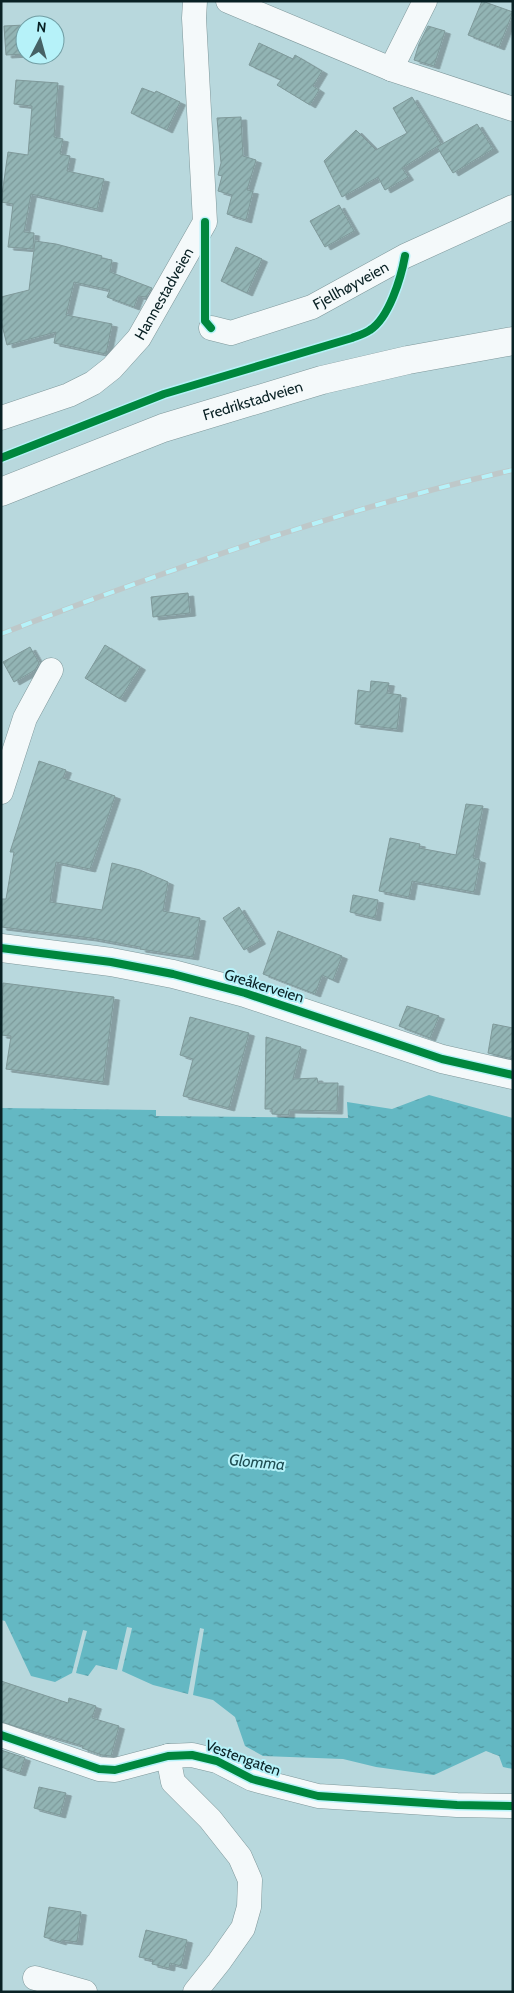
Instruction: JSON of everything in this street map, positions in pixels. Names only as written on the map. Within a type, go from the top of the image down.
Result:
[{"type":"main road","name":"Fredrikstadveien","points":[[1,492],[163,428],[322,380],[408,360],[513,341]]},
{"type":"main road","name":"Greåkerveien","points":[[1,948],[112,962],[173,974],[254,996],[442,1059],[513,1075]]},
{"type":"street","name":"Hannestadveien","points":[[1,418],[69,395],[93,384],[112,368],[138,338],[205,222],[194,18],[195,1]]},
{"type":"street","points":[[228,1],[391,69],[513,109]]},
{"type":"street","points":[[391,69],[425,1]]},
{"type":"street","name":"Fjellhøyveien","points":[[211,328],[231,333],[312,307],[405,256],[513,207]]},
{"type":"street","points":[[1,792],[25,718],[51,670]]},
{"type":"street","name":"Vestengaten","points":[[1,1735],[99,1769],[115,1770],[168,1756],[192,1755],[217,1761],[252,1779],[318,1796],[457,1805],[513,1806]]},
{"type":"street","points":[[168,1756],[173,1782],[216,1826],[240,1857],[250,1880],[249,1906],[243,1928],[195,1992]]},
{"type":"street","points":[[35,1978],[85,1992]]},
{"type":"water","name":"Glomma","points":[[429,1095],[513,1118],[513,1769],[503,1767],[499,1756],[486,1751],[434,1775],[376,1767],[343,1759],[263,1756],[245,1746],[235,1717],[213,1700],[193,1695],[204,1629],[200,1628],[188,1694],[153,1685],[122,1671],[132,1628],[127,1627],[117,1670],[96,1665],[88,1676],[76,1673],[87,1631],[83,1630],[72,1673],[55,1682],[31,1676],[5,1621],[1,1620],[1,1108],[156,1110],[156,1116],[348,1118],[347,1102],[392,1109]]},
{"type":"building","points":[[482,1],[513,12],[499,47],[468,35]]},
{"type":"building","points":[[15,25],[15,55],[6,55],[4,26]]},
{"type":"building","points":[[428,26],[445,31],[434,66],[414,60]]},
{"type":"building","points":[[259,43],[293,59],[295,55],[322,71],[313,86],[319,90],[310,105],[277,85],[281,80],[249,65]]},
{"type":"building","points":[[16,80],[58,83],[54,137],[63,139],[60,154],[70,156],[67,171],[104,179],[97,209],[31,194],[24,232],[34,233],[33,249],[8,247],[13,204],[1,202],[8,152],[28,155],[32,106],[14,104]]},
{"type":"building","points":[[142,88],[155,93],[156,91],[180,102],[167,130],[131,113]]},
{"type":"building","points":[[412,97],[441,144],[402,168],[408,177],[385,190],[378,177],[342,197],[324,161],[356,130],[376,150],[407,133],[393,108]]},
{"type":"building","points":[[241,117],[243,156],[256,160],[247,190],[253,191],[246,220],[227,214],[232,195],[218,191],[222,176],[218,175],[221,163],[217,118]]},
{"type":"building","points":[[477,124],[493,149],[453,173],[437,147]]},
{"type":"building","points":[[339,205],[354,231],[325,247],[310,221]]},
{"type":"building","points":[[35,241],[56,244],[112,260],[110,272],[152,288],[146,297],[138,296],[134,307],[107,297],[110,290],[74,282],[66,315],[112,324],[106,354],[54,343],[56,332],[7,345],[1,321],[1,297],[29,290]]},
{"type":"building","points":[[236,247],[262,259],[247,293],[221,281]]},
{"type":"building","points":[[188,593],[190,613],[153,617],[151,597]]},
{"type":"building","points":[[105,645],[140,667],[120,699],[85,678]]},
{"type":"building","points":[[30,647],[39,663],[35,670],[14,682],[3,662]]},
{"type":"building","points":[[371,681],[389,683],[387,693],[401,695],[397,729],[355,724],[358,690],[370,692]]},
{"type":"building","points":[[39,761],[66,770],[63,778],[115,796],[90,869],[56,862],[50,902],[102,910],[112,863],[140,870],[168,882],[163,911],[200,918],[193,957],[140,949],[140,947],[91,938],[1,927],[1,899],[6,899],[14,852],[10,852]]},
{"type":"building","points":[[466,804],[483,806],[473,858],[480,860],[474,892],[412,881],[409,897],[379,891],[390,838],[420,844],[419,848],[456,855]]},
{"type":"building","points":[[353,895],[378,900],[375,918],[350,912]]},
{"type":"building","points":[[239,907],[260,941],[244,950],[223,918]]},
{"type":"building","points":[[278,931],[342,956],[333,980],[322,975],[315,994],[263,974]]},
{"type":"building","points":[[3,983],[114,997],[103,1082],[6,1069],[11,1036],[1,1035]]},
{"type":"building","points":[[407,1006],[439,1016],[430,1038],[399,1026]]},
{"type":"building","points":[[190,1017],[249,1033],[229,1108],[183,1096],[193,1059],[180,1055]]},
{"type":"building","points":[[493,1024],[513,1028],[513,1059],[488,1053]]},
{"type":"building","points":[[266,1037],[301,1047],[293,1079],[317,1078],[318,1083],[338,1083],[337,1111],[289,1110],[289,1115],[272,1114],[272,1109],[265,1109]]},
{"type":"building","points":[[1,1681],[68,1703],[69,1698],[96,1706],[92,1718],[119,1726],[111,1756],[102,1755],[82,1748],[83,1746],[1,1722]]},
{"type":"building","points":[[1,1750],[25,1758],[20,1773],[1,1767]]},
{"type":"building","points":[[39,1787],[66,1793],[60,1815],[34,1808]]},
{"type":"building","points":[[49,1907],[81,1912],[77,1942],[61,1940],[61,1942],[44,1937]]},
{"type":"building","points":[[146,1930],[187,1940],[181,1966],[170,1963],[169,1968],[152,1964],[153,1960],[139,1957]]},
{"type":"railway","points":[[1,634],[191,564],[318,522],[383,503],[513,470]]},
{"type":"cycle path","points":[[205,222],[205,321],[211,328]]},
{"type":"cycle path","points":[[1,458],[164,394],[365,333],[377,324],[388,307],[401,275],[405,256]]},
{"type":"cycle path","points":[[1,948],[111,962],[173,974],[245,993],[442,1059],[513,1075]]},
{"type":"cycle path","points":[[1,1735],[99,1769],[115,1770],[168,1756],[192,1755],[217,1761],[252,1779],[318,1796],[457,1805],[513,1806]]}]
